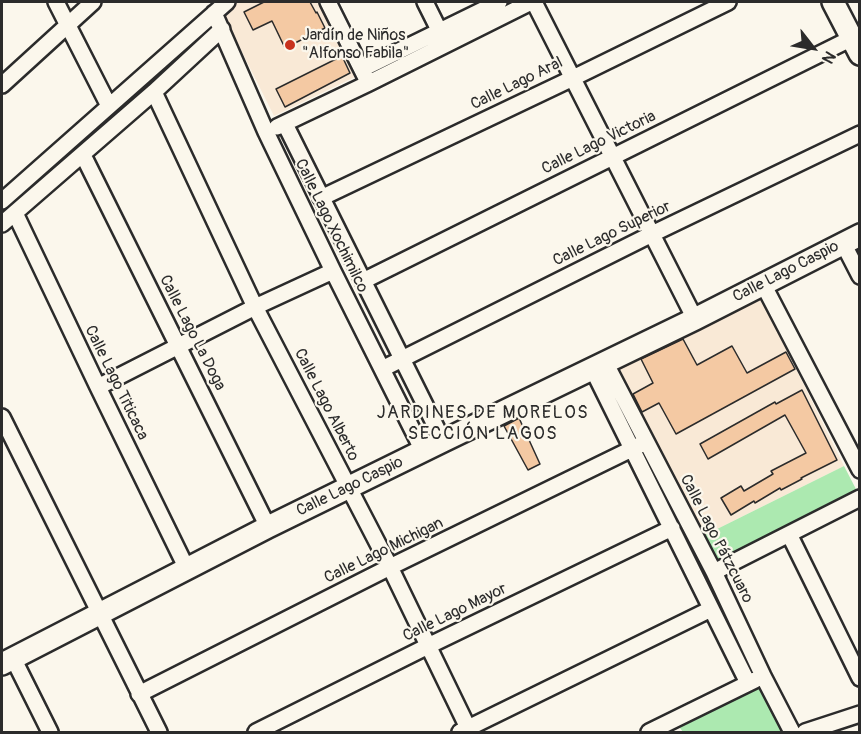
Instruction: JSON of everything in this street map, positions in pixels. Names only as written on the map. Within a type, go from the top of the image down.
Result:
[{"type":"street","points":[[56,2],[109,106]]},
{"type":"street","points":[[2,84],[93,2]]},
{"type":"street","points":[[2,201],[227,2]]},
{"type":"street","points":[[328,2],[369,84]]},
{"type":"street","points":[[425,2],[439,30]]},
{"type":"street","points":[[362,69],[499,2]]},
{"type":"street","points":[[266,132],[369,84],[532,2],[695,319]]},
{"type":"street","name":"Calle Lago Aral","points":[[321,198],[728,2]]},
{"type":"street","points":[[833,2],[856,46]]},
{"type":"street","name":"Calle Lago Xochimilco","points":[[214,13],[266,132],[423,451]]},
{"type":"street","points":[[2,224],[83,155],[222,30]]},
{"type":"street","name":"Calle Lago Victoria","points":[[363,281],[613,156],[856,46]]},
{"type":"street","name":"Calle Lago Alberto","points":[[154,92],[255,307],[390,567],[466,731]]},
{"type":"street","name":"Calle Lago Xochimilco","points":[[285,124],[443,441]]},
{"type":"street","name":"Calle Lago Superior","points":[[382,369],[652,234],[860,134]]},
{"type":"street","points":[[55,154],[65,170]]},
{"type":"street","name":"Calle Lago La Doga","points":[[83,155],[268,527]]},
{"type":"street","name":"Calle Lago Titicaca","points":[[15,213],[187,569]]},
{"type":"street","points":[[851,239],[860,276]]},
{"type":"street","name":"Calle Lago Caspio","points":[[7,661],[268,527],[695,319],[851,239]]},
{"type":"street","points":[[98,387],[255,307],[333,271]]},
{"type":"street","points":[[763,284],[860,470]]},
{"type":"street","name":"Calle Lago Pátzcuaro","points":[[598,365],[639,445],[667,483],[714,572],[792,732]]},
{"type":"street","points":[[2,417],[159,732]]},
{"type":"street","name":"Calle Lago Pátzcuaro","points":[[639,445],[653,490],[748,683]]},
{"type":"street","name":"Calle Lago Michigan","points":[[139,694],[639,445]]},
{"type":"street","points":[[653,490],[667,483]]},
{"type":"street","points":[[714,572],[860,498]]},
{"type":"street","name":"Calle Lago Mayor","points":[[255,732],[672,528]]},
{"type":"street","points":[[789,534],[860,678]]},
{"type":"street","points":[[466,731],[711,609]]},
{"type":"street","points":[[7,661],[50,732]]},
{"type":"street","points":[[656,731],[763,676]]},
{"type":"street","points":[[805,732],[860,714]]},
{"type":"shaded area","name":"Jardín de Niños \"Alfonso Fabila\"","points":[[237,2],[321,2],[357,76],[274,116],[223,14]]},
{"type":"shaded area","points":[[760,296],[844,466],[703,536],[619,368]]},
{"type":"green space","points":[[844,466],[857,491],[716,562],[703,536]]},
{"type":"green space","points":[[760,681],[789,732],[683,732],[677,724]]},
{"type":"building","points":[[264,2],[310,2],[325,28],[285,48],[272,21],[253,30],[244,12]]},
{"type":"building","points":[[342,56],[350,73],[285,107],[276,89]]},
{"type":"building","points":[[683,339],[697,365],[732,346],[747,373],[786,352],[795,369],[676,434],[659,403],[642,412],[633,394],[653,383],[641,359]]},
{"type":"building","points":[[802,390],[837,460],[755,503],[754,501],[731,515],[721,498],[741,486],[744,491],[773,474],[771,471],[806,453],[785,415],[708,459],[700,444],[775,402],[776,404]]},
{"type":"building","points":[[519,418],[540,464],[528,470],[504,426]]},
{"type":"place","name":"Jardín de Niños \"Alfonso Fabila\"","points":[[290,45]]},
{"type":"district","name":"JARDINES DE MORELOS SECCIÓN LAGOS","points":[[483,423]]}]
